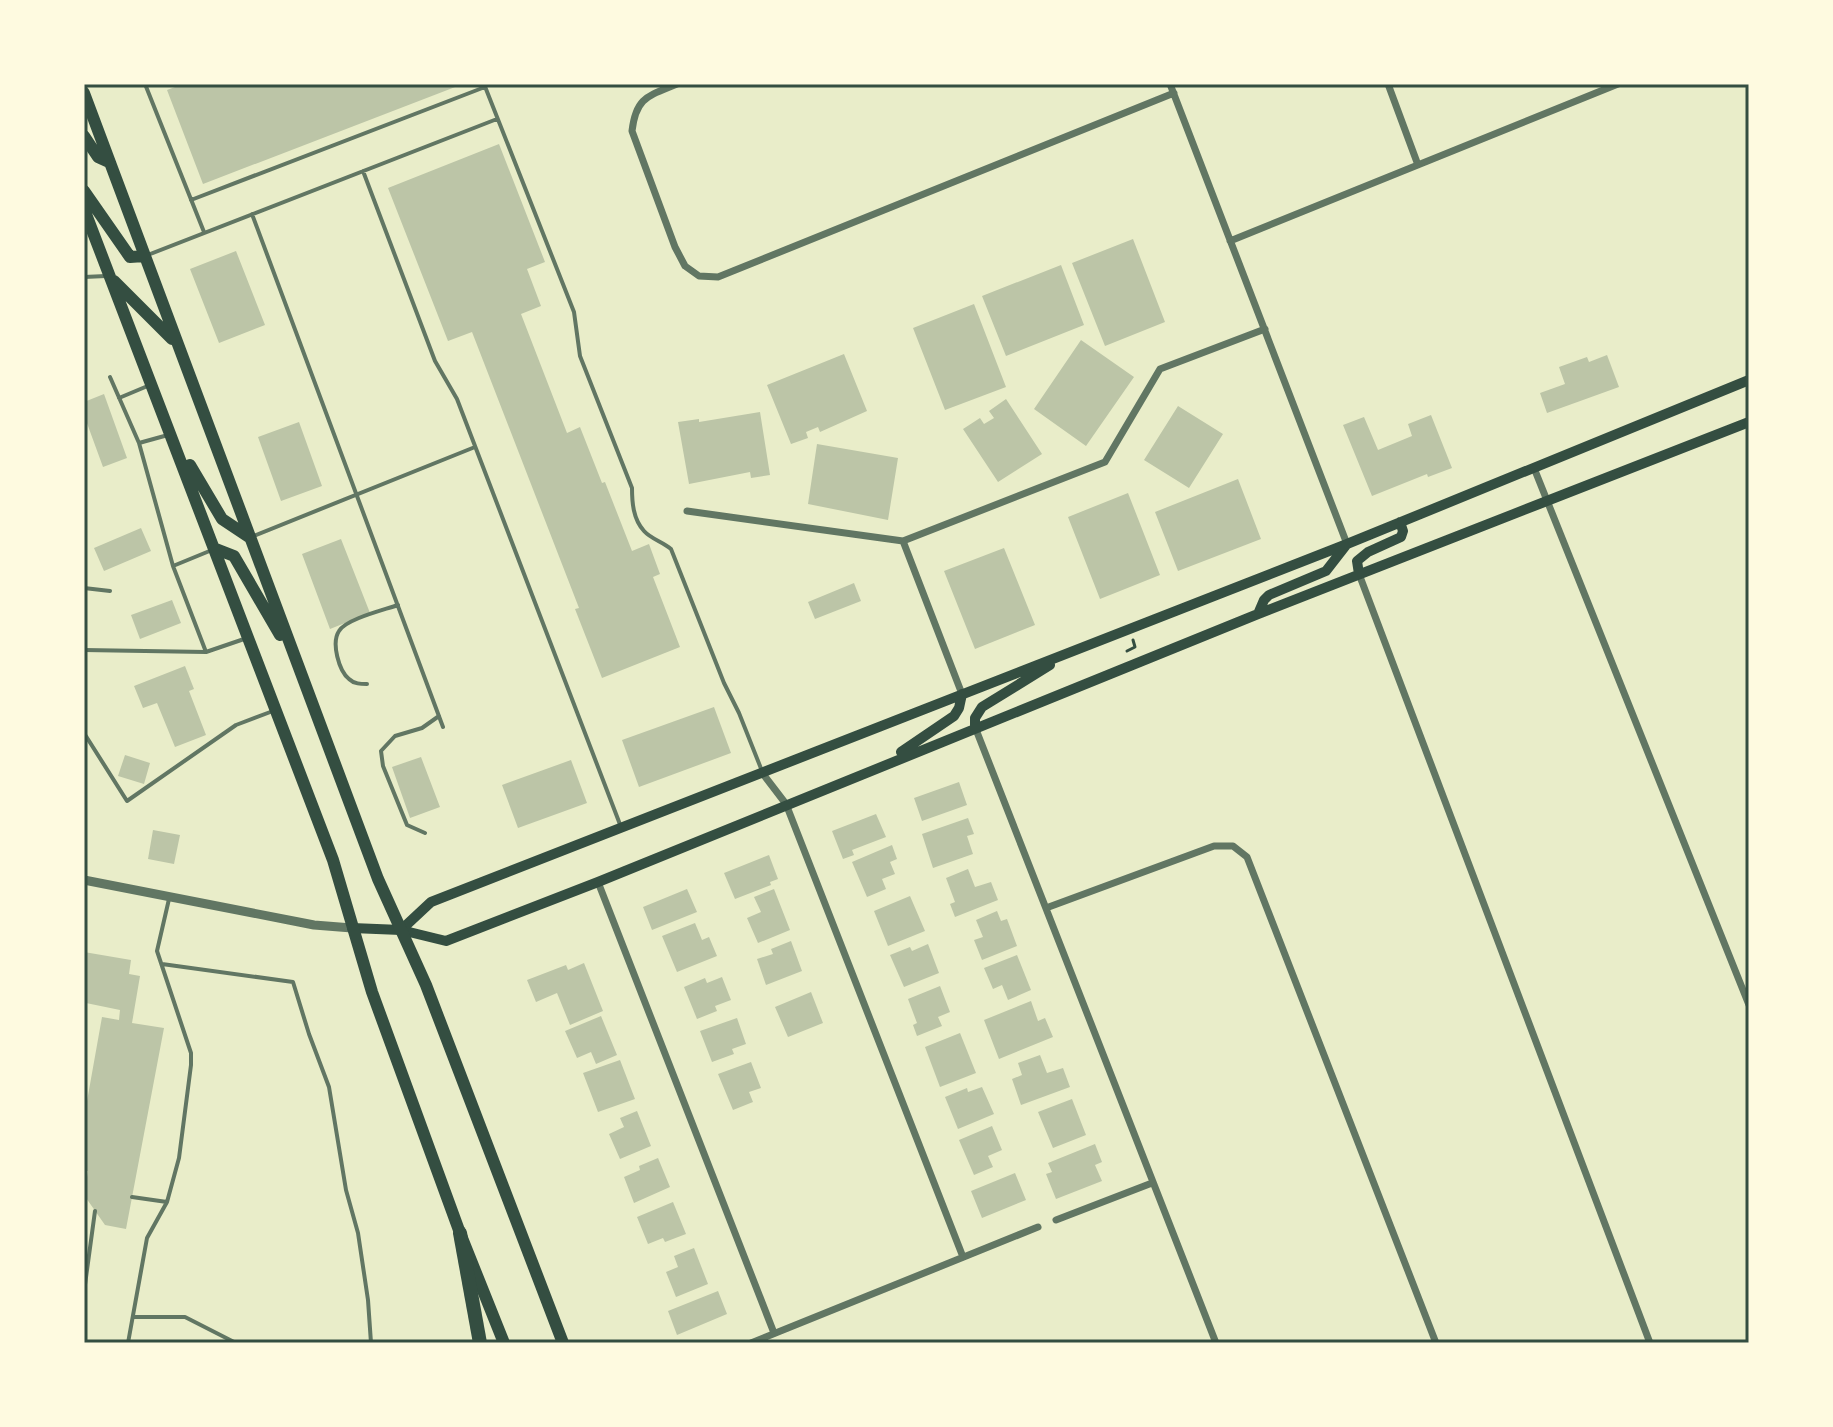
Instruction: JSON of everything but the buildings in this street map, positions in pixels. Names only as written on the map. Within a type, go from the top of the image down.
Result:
[{"type":"highway","points":[[460,1233],[480,1343]]},
{"type":"main road","points":[[84,93],[378,881],[426,985],[563,1343]]},
{"type":"main road","points":[[84,136],[98,157],[109,162]]},
{"type":"main road","points":[[84,191],[130,257],[144,256]]},
{"type":"main road","points":[[84,209],[333,860],[372,992],[460,1233],[504,1343]]},
{"type":"main road","points":[[109,276],[154,318],[179,348]]},
{"type":"main road","points":[[401,930],[431,902],[1347,544],[1749,380]]},
{"type":"main road","points":[[352,928],[401,930],[446,941],[1258,614],[1749,422]]},
{"type":"main road","points":[[172,434],[222,519],[249,537]]},
{"type":"main road","points":[[1359,574],[1357,561],[1362,556],[1401,537],[1400,522]]},
{"type":"main road","points":[[1258,614],[1269,595],[1326,571],[1347,544]]},
{"type":"main road","points":[[216,549],[234,556],[296,661]]},
{"type":"main road","points":[[975,727],[975,718],[982,707],[1070,652]]},
{"type":"main road","points":[[883,764],[954,716],[962,694]]},
{"type":"street","points":[[677,84],[644,97],[634,112],[632,131],[685,266],[699,276],[718,277],[1174,93]]},
{"type":"street","points":[[1170,84],[1347,544]]},
{"type":"street","points":[[1388,84],[1418,165]]},
{"type":"street","points":[[1230,241],[1602,87],[1618,84]]},
{"type":"street","points":[[687,511],[903,541],[1105,462],[1160,369],[1265,329]]},
{"type":"street","points":[[1534,468],[1749,1005]]},
{"type":"street","points":[[903,541],[962,694]]},
{"type":"street","points":[[1359,574],[1650,1343]]},
{"type":"street","points":[[975,727],[1216,1343]]},
{"type":"street","points":[[763,774],[786,804],[963,1257]]},
{"type":"street","points":[[1046,908],[1214,846],[1233,846],[1247,857],[1436,1343]]},
{"type":"street","points":[[84,880],[314,925],[352,928]]},
{"type":"street","points":[[598,882],[774,1333]]},
{"type":"street","points":[[1056,1220],[1152,1183]]},
{"type":"street","points":[[751,1343],[1038,1227]]},
{"type":"lane","points":[[145,84],[204,232]]},
{"type":"lane","points":[[191,200],[485,86],[574,312],[580,356],[632,488],[637,518],[645,532],[671,549],[763,774]]},
{"type":"lane","points":[[144,256],[497,119]]},
{"type":"lane","points":[[363,171],[435,361],[457,399],[622,829]]},
{"type":"lane","points":[[252,214],[443,727]]},
{"type":"lane","points":[[84,277],[109,276]]},
{"type":"lane","points":[[110,377],[139,443],[173,566],[206,652]]},
{"type":"lane","points":[[119,398],[152,384]]},
{"type":"lane","points":[[139,443],[172,434]]},
{"type":"lane","points":[[249,537],[475,447]]},
{"type":"lane","points":[[173,566],[216,549]]},
{"type":"lane","points":[[84,588],[110,591]]},
{"type":"lane","points":[[367,684],[347,678],[342,669],[335,645],[339,630],[351,622],[398,605]]},
{"type":"lane","points":[[84,650],[206,652],[249,637]]},
{"type":"lane","points":[[84,733],[127,801],[236,725],[277,710]]},
{"type":"lane","points":[[425,833],[407,825],[383,766],[381,751],[395,736],[422,728],[439,716]]},
{"type":"lane","points":[[128,1343],[147,1238],[167,1202],[179,1158],[191,1053],[157,951],[170,896]]},
{"type":"lane","points":[[162,964],[293,982],[329,1087],[346,1190],[358,1233],[371,1343]]},
{"type":"lane","points":[[132,1197],[167,1202]]},
{"type":"lane","points":[[84,1292],[95,1211]]},
{"type":"lane","points":[[133,1317],[185,1317],[236,1343]]},
{"type":"path","points":[[1128,655],[1127,651],[1135,647],[1133,640]]}]
